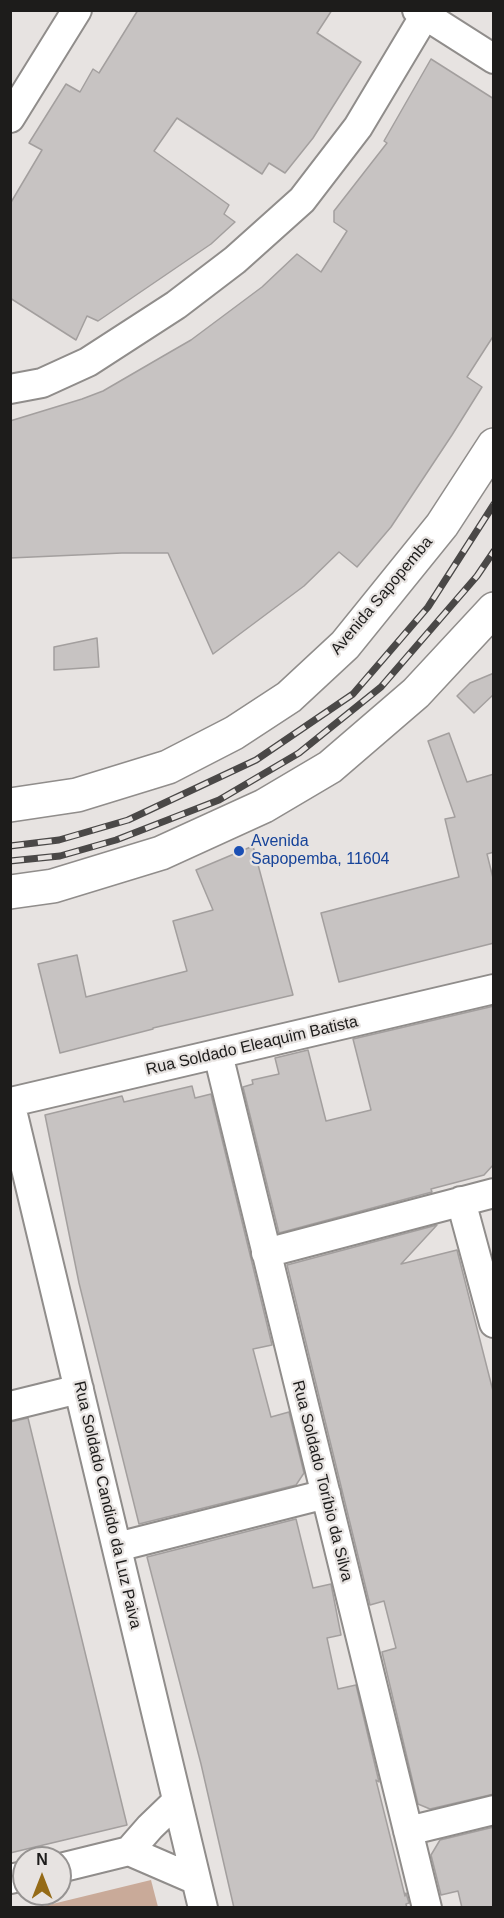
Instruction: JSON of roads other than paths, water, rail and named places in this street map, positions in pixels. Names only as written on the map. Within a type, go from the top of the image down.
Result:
[{"type":"main road","name":"Avenida Sapopemba","points":[[10,805],[77,795],[168,767],[234,733],[289,697],[345,645],[441,525],[494,445]]},
{"type":"main road","points":[[10,892],[53,886],[161,853],[264,806],[330,767],[356,745],[416,693],[494,609]]},
{"type":"main road","points":[[10,829],[66,813],[72,807],[77,795]]},
{"type":"street","points":[[10,118],[76,10]]},
{"type":"street","points":[[10,389],[42,383],[88,362],[176,305],[236,260],[302,200],[358,127],[423,12],[494,59]]},
{"type":"street","name":"Rua Soldado Eleaquim Batista","points":[[10,1102],[494,989]]},
{"type":"street","name":"Rua Soldado Toríbio da Silva","points":[[218,1054],[426,1908]]},
{"type":"street","name":"Rua Soldado Candido da Luz Paiva","points":[[10,1102],[203,1908]]},
{"type":"street","points":[[266,1253],[494,1193]]},
{"type":"street","points":[[461,1201],[494,1323]]},
{"type":"street","points":[[10,1406],[79,1389]]},
{"type":"street","points":[[117,1547],[326,1494]]},
{"type":"street","points":[[72,1865],[129,1851],[177,1801]]},
{"type":"street","points":[[408,1831],[494,1810]]},
{"type":"street","points":[[129,1851],[196,1880]]},
{"type":"railway","points":[[10,846],[59,840],[128,820],[256,760],[353,694],[428,607],[494,504]]},
{"type":"railway","points":[[10,861],[60,856],[116,840],[219,800],[299,753],[381,687],[477,576],[494,551]]},
{"type":"place","name":"Avenida Sapopemba, 11604","points":[[239,851]]}]
